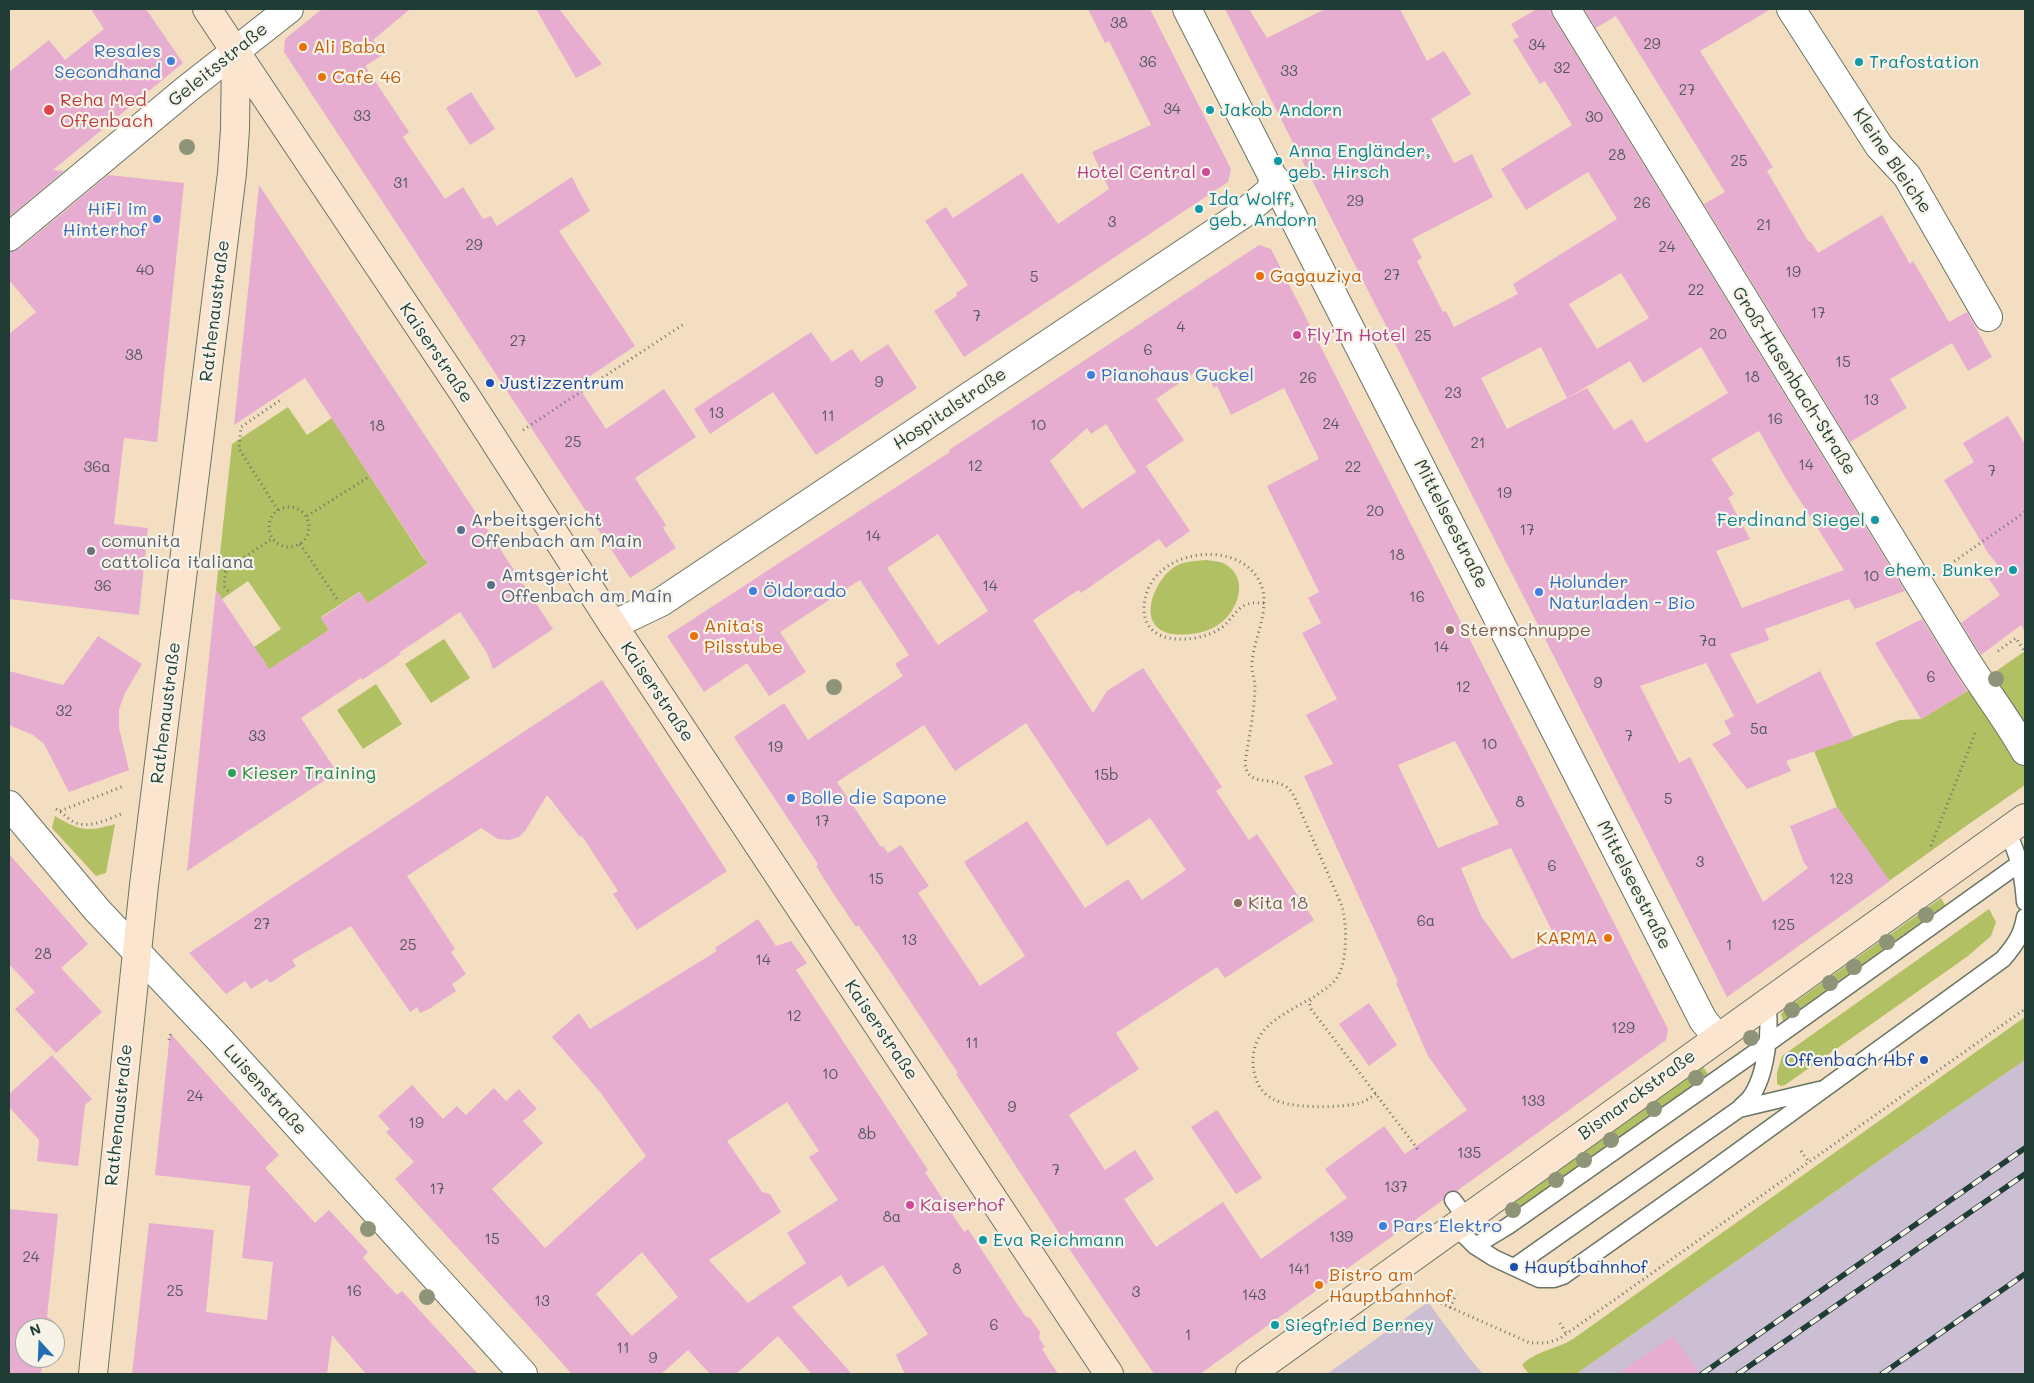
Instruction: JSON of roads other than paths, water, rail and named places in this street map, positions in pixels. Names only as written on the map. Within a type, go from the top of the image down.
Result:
[{"type":"main road","name":"Kaiserstraße","points":[[207,9],[1109,1374]]},
{"type":"main road","name":"Rathenaustraße","points":[[92,1374],[137,952],[232,173],[236,52]]},
{"type":"main road","name":"Bismarckstraße","points":[[1250,1374],[1458,1214],[1717,1037],[2016,824]]},
{"type":"street","name":"Geleitsstraße","points":[[9,237],[182,93],[289,9]]},
{"type":"street","name":"Mittelseestraße","points":[[1187,9],[1703,1020],[1717,1037]]},
{"type":"street","name":"Groß-Hasenbach-Straße","points":[[1566,9],[1980,683],[2007,719],[2025,751]]},
{"type":"street","name":"Kleine Bleiche","points":[[1791,9],[1879,146],[1907,176],[1988,316]]},
{"type":"street","name":"Hospitalstraße","points":[[613,625],[661,602],[1243,214],[1269,192],[1275,179]]},
{"type":"street","name":"Luisenstraße","points":[[9,805],[74,884],[220,1040],[523,1374]]},
{"type":"lane","points":[[2016,824],[2025,902]]},
{"type":"lane","points":[[1474,1246],[1516,1220],[1768,1044],[2020,863]]},
{"type":"lane","points":[[1458,1214],[1474,1246],[1480,1251],[1539,1278],[1554,1279],[1563,1276],[2003,959],[2016,943],[2023,930],[2025,917]]},
{"type":"lane","points":[[1514,1267],[1739,1109],[1750,1098],[1756,1086],[1768,1044],[1769,1016],[1766,1002]]},
{"type":"lane","points":[[1739,1109],[1826,1088]]},
{"type":"railway","points":[[1702,1374],[2025,1148]]},
{"type":"railway","points":[[1738,1374],[2025,1174]]},
{"type":"railway","points":[[1882,1374],[2025,1274]]},
{"type":"place","name":"Ali Baba","points":[[303,47]]},
{"type":"place","name":"Resales Secondhand","points":[[171,61]]},
{"type":"place","name":"Trafostation","points":[[1859,62]]},
{"type":"place","name":"Cafe 46","points":[[322,77]]},
{"type":"place","name":"Reha Med Offenbach","points":[[49,110]]},
{"type":"place","name":"Jakob Andorn","points":[[1210,110]]},
{"type":"place","name":"Anna Engländer, geb. Hirsch","points":[[1278,161]]},
{"type":"place","name":"Hotel Central","points":[[1206,172]]},
{"type":"place","name":"Ida Wolff, geb. Andorn","points":[[1199,209]]},
{"type":"place","name":"HiFi im Hinterhof","points":[[157,219]]},
{"type":"place","name":"Gagauziya","points":[[1260,276]]},
{"type":"place","name":"Fly'In Hotel","points":[[1297,335]]},
{"type":"place","name":"Pianohaus Guckel","points":[[1091,375]]},
{"type":"place","name":"Justizzentrum","points":[[490,383]]},
{"type":"place","name":"Ferdinand Siegel","points":[[1875,520]]},
{"type":"place","name":"Arbeitsgericht Offenbach am Main","points":[[461,530]]},
{"type":"place","name":"comunita cattolica italiana","points":[[91,551]]},
{"type":"place","name":"ehem. Bunker","points":[[2013,570]]},
{"type":"place","name":"Amtsgericht Offenbach am Main","points":[[491,585]]},
{"type":"place","name":"Öldorado","points":[[753,591]]},
{"type":"place","name":"Holunder Naturladen - Bio","points":[[1539,592]]},
{"type":"place","name":"Sternschnuppe","points":[[1450,630]]},
{"type":"place","name":"Anita's Pilsstube","points":[[694,636]]},
{"type":"place","name":"Kieser Training","points":[[232,773]]},
{"type":"place","name":"Bolle die Sapone","points":[[791,798]]},
{"type":"place","name":"Kita 18","points":[[1238,903]]},
{"type":"place","name":"KARMA","points":[[1608,938]]},
{"type":"place","name":"Offenbach Hbf","points":[[1924,1060]]},
{"type":"place","name":"Kaiserhof","points":[[910,1205]]},
{"type":"place","name":"Pars Elektro","points":[[1383,1226]]},
{"type":"place","name":"Eva Reichmann","points":[[983,1240]]},
{"type":"place","name":"Hauptbahnhof","points":[[1514,1267]]},
{"type":"place","name":"Bistro am Hauptbahnhof","points":[[1319,1285]]},
{"type":"place","name":"Siegfried Berney","points":[[1275,1325]]}]
